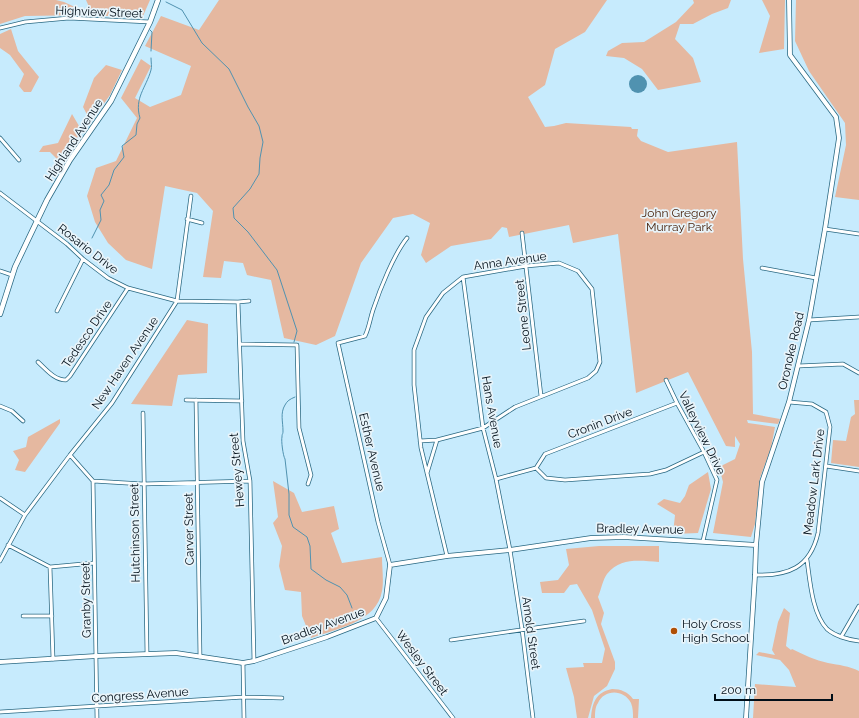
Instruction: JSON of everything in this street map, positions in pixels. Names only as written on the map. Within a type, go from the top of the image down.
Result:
[{"type":"main road","name":"Highland Avenue","points":[[0,314],[12,274],[54,187],[70,160],[112,101],[150,22],[158,0]]},
{"type":"street","name":"Oronoke Road","points":[[746,718],[756,545],[762,482],[789,402],[809,320],[839,138],[836,117],[790,55],[789,0]]},
{"type":"street","name":"Highview Street","points":[[0,28],[25,22],[69,18],[150,22]]},
{"type":"street","points":[[0,138],[19,160]]},
{"type":"street","name":"Rosario Drive","points":[[0,192],[108,278],[128,288],[177,301],[249,301]]},
{"type":"street","name":"New Haven Avenue","points":[[0,561],[25,515],[70,455],[112,403],[177,301],[190,196]]},
{"type":"street","points":[[187,220],[202,223]]},
{"type":"street","points":[[825,230],[859,234]]},
{"type":"street","name":"Leone Street","points":[[522,233],[541,396]]},
{"type":"street","name":"Esther Avenue","points":[[390,565],[378,522],[338,343],[363,337],[367,331],[373,311],[395,257],[407,238]]},
{"type":"street","points":[[57,311],[83,259]]},
{"type":"street","name":"Anna Avenue","points":[[420,441],[437,440],[483,428],[515,407],[588,378],[596,371],[600,362],[592,289],[578,271],[559,263],[526,266],[463,277],[443,292],[426,317],[414,350],[414,385],[420,441],[447,556]]},
{"type":"street","points":[[762,268],[816,278]]},
{"type":"street","points":[[0,271],[12,274]]},
{"type":"street","name":"Hans Avenue","points":[[463,277],[483,428],[496,479],[510,550]]},
{"type":"street","name":"Tedesco Drive","points":[[38,362],[55,378],[66,380],[128,288]]},
{"type":"street","name":"Hewey Street","points":[[238,302],[243,441],[250,481],[254,661]]},
{"type":"street","points":[[809,320],[859,316]]},
{"type":"street","points":[[240,344],[297,345],[299,428],[310,475],[308,484]]},
{"type":"street","points":[[798,366],[843,364],[859,373]]},
{"type":"street","name":"Valleyview Drive","points":[[666,380],[717,480],[703,541]]},
{"type":"street","points":[[186,400],[242,401]]},
{"type":"street","name":"Carver Street","points":[[196,400],[200,657]]},
{"type":"street","name":"Meadow Lark Drive","points":[[755,575],[773,576],[794,569],[806,560],[815,547],[830,427],[826,412],[812,404],[789,402]]},
{"type":"street","name":"Cronin Drive","points":[[536,468],[545,454],[677,403]]},
{"type":"street","points":[[0,406],[12,411],[23,421]]},
{"type":"street","name":"Hutchinson Street","points":[[143,413],[147,654]]},
{"type":"street","points":[[427,473],[437,440]]},
{"type":"street","points":[[496,479],[536,468],[546,478],[565,480],[650,474],[666,470],[704,452]]},
{"type":"street","points":[[70,455],[93,481],[144,484],[250,481]]},
{"type":"street","points":[[826,466],[859,471]]},
{"type":"street","name":"Granby Street","points":[[93,481],[97,718]]},
{"type":"street","points":[[0,498],[25,515]]},
{"type":"street","name":"Bradley Avenue","points":[[0,662],[176,653],[243,663],[254,661],[327,637],[376,618],[386,598],[390,565],[447,556],[510,550],[591,538],[624,537],[756,545]]},
{"type":"street","points":[[8,545],[50,567],[94,563]]},
{"type":"street","name":"Arnold Street","points":[[510,550],[533,718]]},
{"type":"street","points":[[806,560],[816,611],[827,629],[841,637],[859,642]]},
{"type":"street","points":[[50,567],[53,659]]},
{"type":"street","points":[[841,637],[859,606]]},
{"type":"street","points":[[23,616],[52,616]]},
{"type":"street","name":"Wesley Street","points":[[376,618],[453,718]]},
{"type":"street","points":[[451,640],[522,629],[584,622]]},
{"type":"street","points":[[243,663],[244,718]]},
{"type":"street","name":"Congress Avenue","points":[[0,712],[244,697],[282,698]]},
{"type":"green space","points":[[0,0],[56,0],[64,2],[92,15],[25,16],[0,24]]},
{"type":"green space","points":[[86,0],[150,0],[143,16],[99,16],[90,9]]},
{"type":"green space","name":"John Gregory Murray Park","points":[[219,0],[607,0],[585,32],[555,49],[545,85],[528,97],[545,127],[566,123],[631,127],[632,129],[638,129],[637,136],[641,141],[668,152],[737,142],[743,259],[752,352],[753,414],[780,419],[778,424],[747,420],[748,423],[775,427],[771,448],[760,478],[755,524],[751,537],[713,533],[723,482],[719,467],[735,459],[740,444],[735,436],[735,447],[726,446],[688,372],[636,393],[618,234],[573,243],[569,225],[509,237],[507,228],[502,227],[491,239],[451,246],[426,263],[421,255],[430,223],[413,214],[393,218],[361,263],[335,336],[316,345],[284,338],[271,280],[247,275],[243,263],[224,261],[221,278],[203,277],[213,211],[197,193],[165,186],[152,269],[126,260],[108,243],[95,222],[87,196],[96,168],[116,161],[137,118],[121,98],[141,59],[151,66],[135,98],[150,107],[181,95],[191,66],[145,46],[161,16],[199,30]]},
{"type":"green space","points":[[693,0],[731,0],[728,8],[693,24],[680,24],[675,39],[693,58],[701,82],[658,90],[642,69],[624,58],[606,56],[608,51],[622,43],[644,42],[676,22],[694,3]]},
{"type":"green space","points":[[762,0],[785,0],[784,49],[759,53],[770,16]]},
{"type":"green space","points":[[796,0],[859,0],[859,200],[835,197],[846,145],[845,123],[809,71],[795,41]]},
{"type":"green space","points":[[11,29],[18,51],[39,77],[31,92],[24,92],[19,86],[24,74],[10,55],[0,48],[0,34]]},
{"type":"green space","points":[[106,65],[122,70],[110,95],[91,122],[83,107],[94,78]]},
{"type":"green space","points":[[72,114],[82,131],[60,162],[50,152],[39,152],[43,146],[58,143]]},
{"type":"green space","points":[[187,320],[208,324],[207,373],[178,375],[172,406],[131,404]]},
{"type":"green space","points":[[854,400],[859,400],[859,467],[831,463],[833,440],[846,441],[851,417],[855,414]]},
{"type":"green space","points":[[60,419],[60,423],[25,472],[15,470],[19,460],[13,451],[26,447],[28,437]]},
{"type":"green space","points":[[708,472],[711,489],[698,533],[673,534],[675,515],[657,504],[664,499],[680,503],[685,496],[689,485]]},
{"type":"green space","points":[[273,481],[294,493],[302,512],[334,506],[339,529],[331,533],[342,563],[382,557],[383,579],[379,602],[364,617],[354,623],[311,638],[302,616],[301,592],[285,590],[279,566],[282,546],[273,523],[278,517]]},
{"type":"green space","points":[[599,546],[659,546],[659,562],[625,562],[612,569],[607,574],[598,597],[604,613],[601,624],[615,662],[615,669],[607,686],[594,696],[588,718],[577,718],[574,697],[566,668],[584,667],[583,663],[602,663],[605,649],[592,610],[577,584],[570,585],[564,593],[542,593],[540,582],[558,580],[569,565],[566,549]]},
{"type":"green space","points":[[784,608],[790,613],[786,646],[791,650],[792,649],[819,660],[859,671],[859,718],[753,718],[755,684],[796,687],[789,670],[780,660],[756,655],[759,652],[775,655],[772,650],[778,622]]},
{"type":"green space","points":[[612,689],[624,691],[633,699],[639,699],[638,718],[633,718],[631,703],[628,698],[614,692],[601,698],[596,706],[595,718],[591,718],[592,708],[596,699],[602,693]]},
{"type":"water","points":[[638,75],[642,76],[646,80],[646,88],[642,92],[638,93],[634,92],[630,88],[629,84],[630,80],[634,76]]},
{"type":"waterway","points":[[166,2],[182,10],[202,43],[229,69],[259,126],[263,142],[259,174],[250,189],[233,208],[234,218],[248,232],[277,270],[297,331],[294,342]]},
{"type":"waterway","points":[[150,30],[152,32],[151,51]]},
{"type":"waterway","points":[[92,238],[101,220],[100,210],[104,201],[101,195],[109,185],[114,170],[124,157],[122,146],[136,135],[137,124],[140,118],[138,105],[141,93],[151,70],[151,58]]},
{"type":"waterway","points":[[295,397],[287,402],[283,408],[282,414],[282,444],[289,494],[289,515],[293,527],[307,537],[310,546],[311,569],[326,580],[340,587],[347,595],[352,608]]},
{"type":"place","name":"Holy Cross High School","points":[[674,631]]}]
